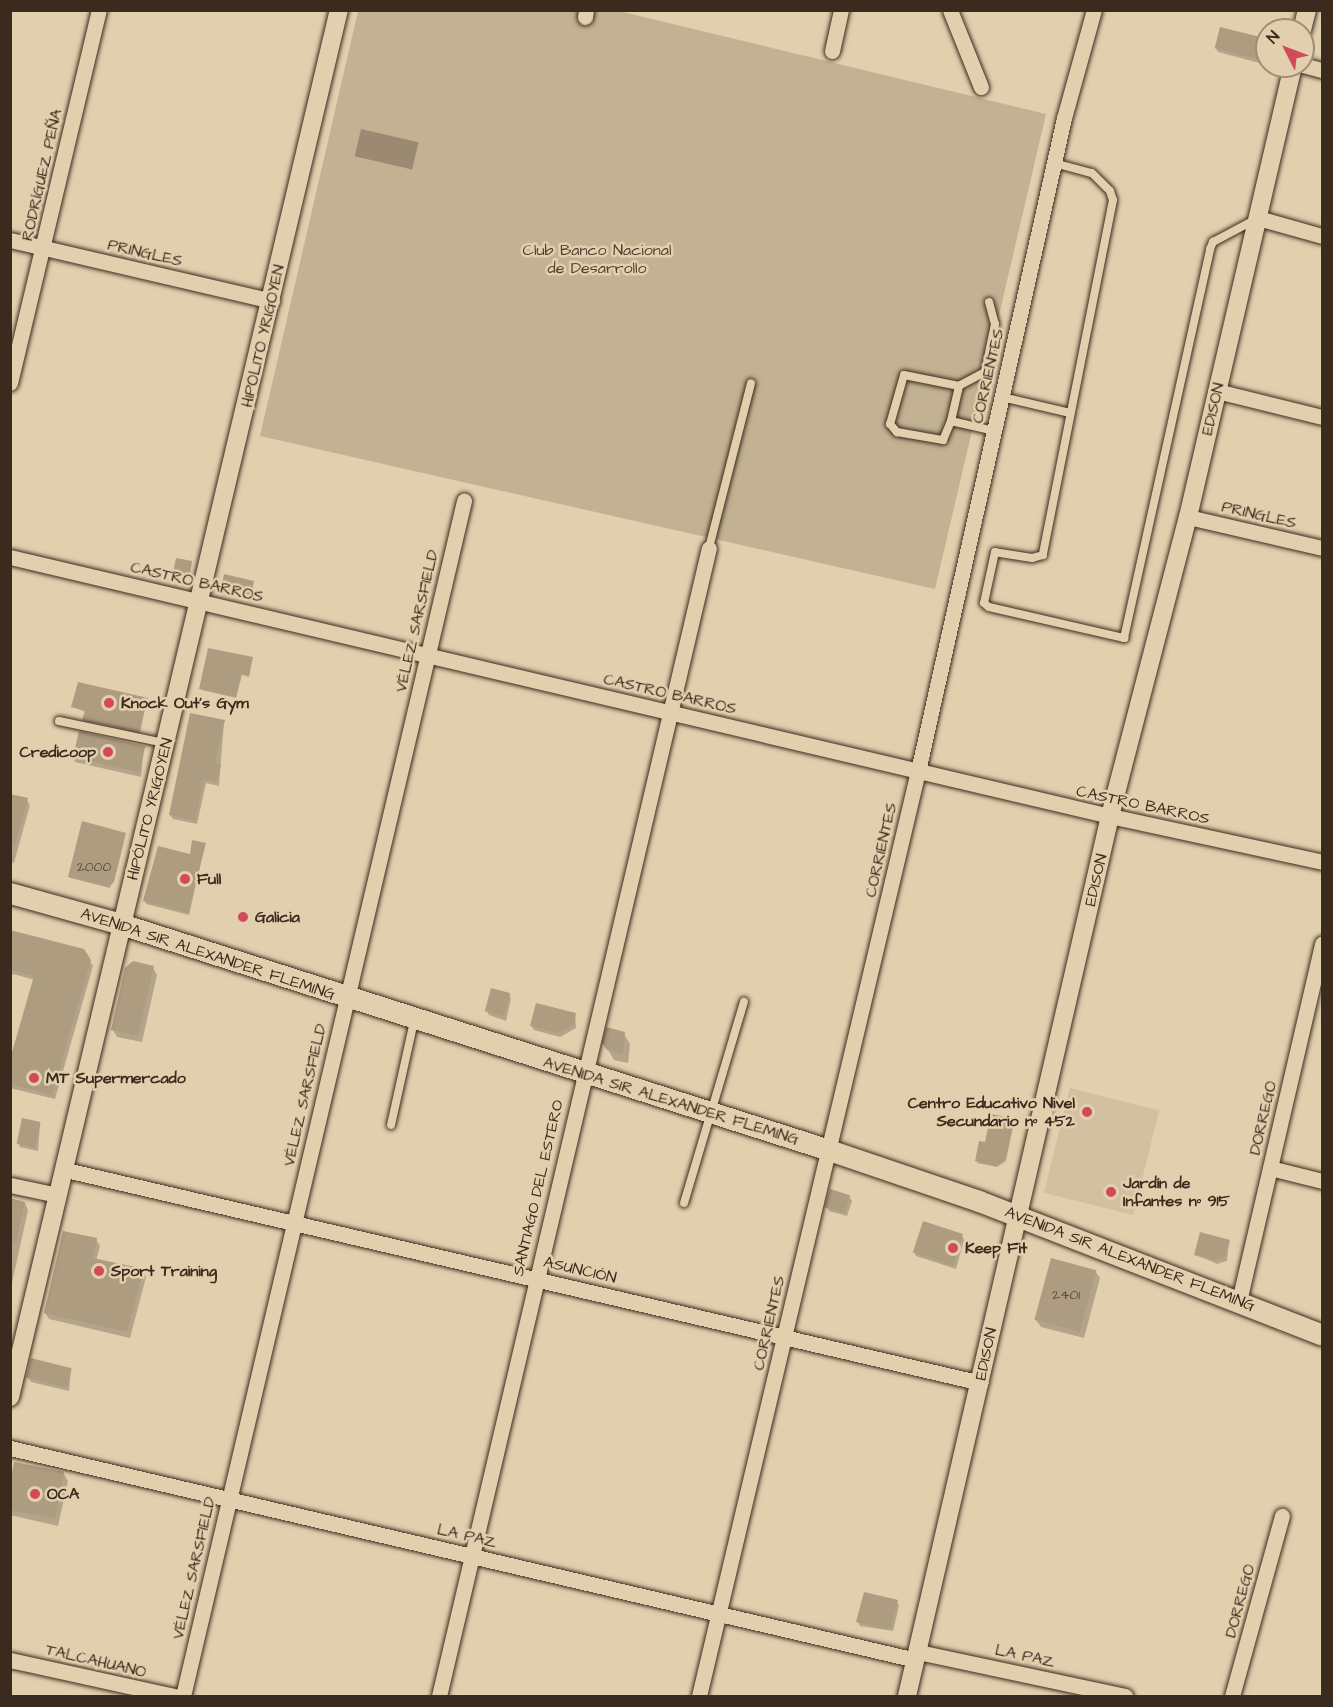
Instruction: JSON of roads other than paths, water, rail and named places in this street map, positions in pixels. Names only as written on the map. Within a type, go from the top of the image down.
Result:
[{"type":"main road","name":"AVENIDA SIR ALEXANDER FLEMING","points":[[10,893],[121,924],[414,1021],[829,1150],[1016,1215],[1323,1335]]},
{"type":"street","name":"RODRÍGUEZ PEÑA","points":[[10,383],[99,10]]},
{"type":"street","name":"HIPÓLITO YRIGOYEN","points":[[10,1397],[66,1170],[121,924],[272,301],[339,10]]},
{"type":"street","points":[[832,51],[841,10]]},
{"type":"street","points":[[950,10],[981,87]]},
{"type":"street","name":"CORRIENTES","points":[[699,1696],[918,771],[1054,163],[1094,10]]},
{"type":"street","name":"EDISON","points":[[907,1696],[981,1383],[1016,1215],[1110,816],[1188,517],[1290,78]]},
{"type":"street","points":[[1258,218],[1323,236]]},
{"type":"street","name":"PRINGLES","points":[[10,240],[272,301]]},
{"type":"street","points":[[1217,391],[1323,417]]},
{"type":"street","name":"VÉLEZ SARSFIELD","points":[[183,1696],[464,501]]},
{"type":"street","name":"PRINGLES","points":[[1188,517],[1323,548]]},
{"type":"street","name":"SANTIAGO DEL ESTERO","points":[[439,1696],[667,713],[709,548]]},
{"type":"street","name":"CASTRO BARROS","points":[[10,557],[1110,816],[1323,862]]},
{"type":"street","name":"DORREGO","points":[[1239,1301],[1323,943]]},
{"type":"street","points":[[1270,1168],[1323,1181]]},
{"type":"street","name":"ASUNCIÓN","points":[[66,1170],[294,1221],[981,1383]]},
{"type":"street","points":[[10,1185],[58,1195]]},
{"type":"street","name":"LA PAZ","points":[[10,1448],[718,1613],[917,1656],[1125,1696]]},
{"type":"street","name":"DORREGO","points":[[1232,1696],[1282,1516]]},
{"type":"street","name":"TALCAHUANO","points":[[10,1660],[174,1696]]},
{"type":"lane","points":[[1054,163],[1092,173],[1110,191],[1113,200],[1043,555],[1032,558],[997,550],[991,556],[984,603],[1124,638],[1210,249],[1214,242],[1258,218]]},
{"type":"lane","points":[[959,386],[951,421],[943,440],[897,432],[890,424],[904,375],[959,386],[985,372],[995,324],[990,302]]},
{"type":"lane","points":[[709,548],[751,383]]},
{"type":"lane","points":[[1002,397],[1070,414]]},
{"type":"lane","points":[[951,421],[994,431]]},
{"type":"lane","points":[[59,721],[166,743]]},
{"type":"lane","points":[[684,1203],[744,1002]]},
{"type":"lane","points":[[391,1125],[414,1021]]},
{"type":"place","name":"Knock Out's Gym","points":[[109,703]]},
{"type":"place","name":"Credicoop","points":[[108,752]]},
{"type":"place","name":"Full","points":[[185,879]]},
{"type":"place","name":"Galicia","points":[[243,917]]},
{"type":"place","name":"MT Supermercado","points":[[34,1078]]},
{"type":"place","name":"Centro Educativo Nivel Secundario nº 452","points":[[1087,1112]]},
{"type":"place","name":"Jardín de Infantes nº 915","points":[[1111,1192]]},
{"type":"place","name":"Keep Fit","points":[[953,1248]]},
{"type":"place","name":"Sport Training","points":[[99,1271]]},
{"type":"place","name":"OCA","points":[[35,1494]]},
{"type":"park label","name":"Club Banco Nacional de Desarrollo","points":[[597,259]]}]
